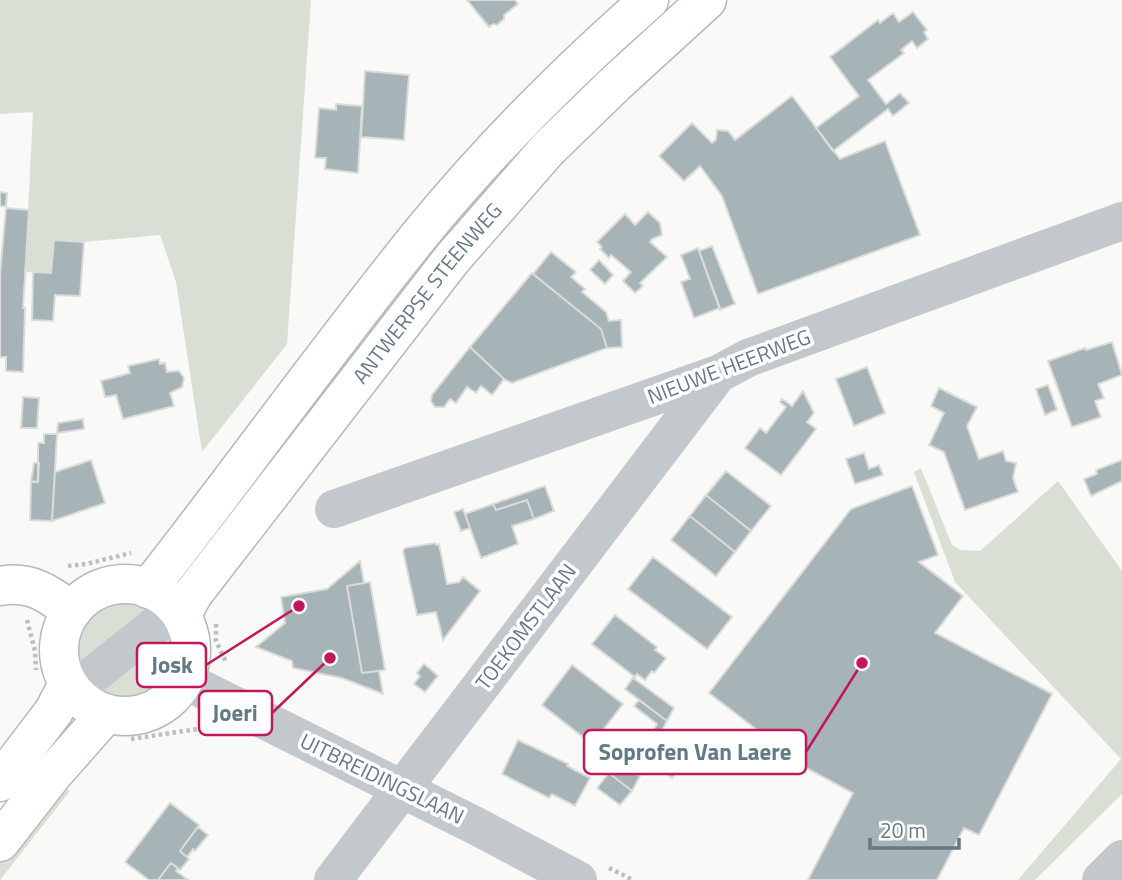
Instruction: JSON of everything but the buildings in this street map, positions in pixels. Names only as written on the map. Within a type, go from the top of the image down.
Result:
[{"type":"main road","name":"ANTWERPSE STEENWEG","points":[[180,607],[424,231],[495,149],[579,62],[649,0]]},
{"type":"main road","name":"ANTWERPSE STEENWEG","points":[[180,607],[193,594],[452,259],[548,149],[707,0]]},
{"type":"main road","points":[[0,586],[32,585],[72,611]]},
{"type":"main road","points":[[0,842],[61,765],[130,716],[158,708],[174,695],[184,680],[192,650],[180,607],[120,585],[103,588],[89,595],[72,611],[65,623],[59,656],[70,687],[113,728]]},
{"type":"main road","points":[[0,782],[70,687]]},
{"type":"street","name":"NIEUWE HEERWEG","points":[[334,509],[718,374],[748,358],[1122,221]]},
{"type":"street","name":"TOEKOMSTLAAN","points":[[333,880],[718,374]]},
{"type":"street","points":[[70,687],[180,607]]},
{"type":"street","name":"UITBREIDINGSLAAN","points":[[184,680],[578,880]]},
{"type":"street","points":[[1101,880],[1122,859]]},
{"type":"path","points":[[113,728],[207,728],[239,675],[225,662],[216,641],[180,607]]},
{"type":"shaded area","points":[[0,0],[311,0],[287,344],[202,452],[176,282],[160,235],[84,242],[54,240],[51,273],[25,272],[33,112],[0,114]]},
{"type":"shaded area","points":[[921,468],[952,545],[961,550],[980,551],[1058,481],[1122,571],[1122,794],[1035,880],[1018,880],[1121,759],[955,582],[914,472]]},
{"type":"shaded area","points":[[117,601],[142,604],[154,610],[80,667],[77,645],[84,626],[97,611]]},
{"type":"shaded area","points":[[171,632],[171,662],[156,686],[145,694],[131,698],[101,692]]},
{"type":"shaded area","points":[[59,783],[70,791],[0,880],[0,859]]},
{"type":"place","name":"Josk","points":[[299,606]]},
{"type":"place","name":"Joeri","points":[[330,658]]},
{"type":"place","name":"Soprofen Van Laere","points":[[862,663]]}]
